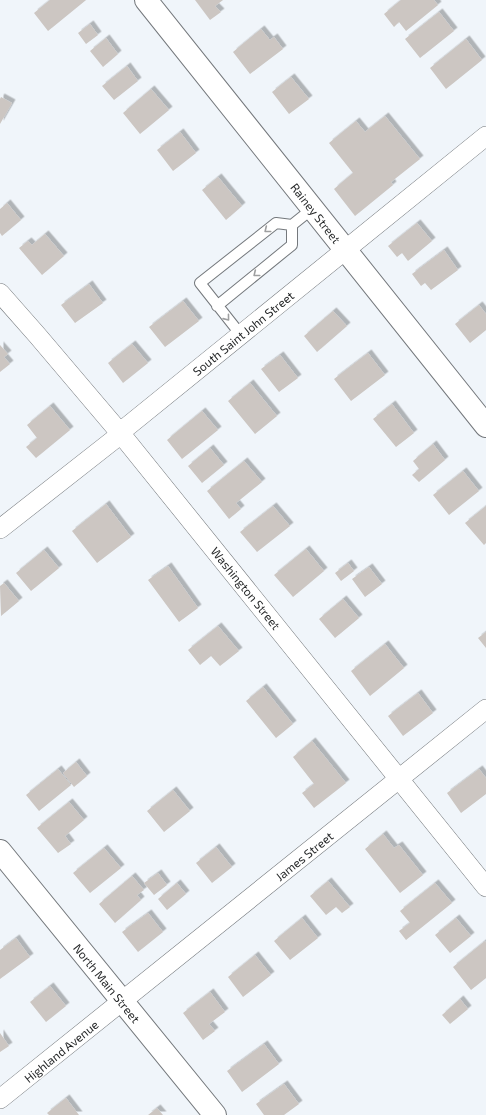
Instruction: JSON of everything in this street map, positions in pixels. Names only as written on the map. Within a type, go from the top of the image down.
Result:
[{"type":"street","name":"Rainey Street","points":[[146,0],[486,426]]},
{"type":"street","name":"South Saint John Street","points":[[0,529],[121,434],[123,430],[486,136]]},
{"type":"street","name":"Washington Street","points":[[0,293],[121,434],[486,887]]},
{"type":"street","name":"James Street","points":[[122,1002],[486,709]]},
{"type":"street","name":"North Main Street","points":[[0,851],[215,1115]]},
{"type":"street","name":"Highland Avenue","points":[[0,1099],[122,1002]]},
{"type":"lane","points":[[241,335],[200,283],[276,223],[292,225],[312,209]]},
{"type":"lane","points":[[217,306],[292,245],[292,225]]},
{"type":"building","points":[[50,0],[86,0],[48,31],[34,13]]},
{"type":"building","points":[[195,0],[223,0],[215,6],[221,12],[210,20]]},
{"type":"building","points":[[401,0],[434,0],[438,5],[406,31],[399,22],[394,27],[384,14]]},
{"type":"building","points":[[439,12],[454,31],[420,58],[405,39]]},
{"type":"building","points":[[90,24],[98,35],[86,44],[78,33]]},
{"type":"building","points":[[261,29],[270,40],[274,37],[283,49],[250,74],[233,52]]},
{"type":"building","points":[[106,38],[118,54],[103,67],[90,51]]},
{"type":"building","points":[[466,39],[482,60],[446,89],[430,68]]},
{"type":"building","points":[[127,66],[138,81],[114,100],[102,86]]},
{"type":"building","points":[[291,77],[309,99],[289,114],[272,92]]},
{"type":"building","points":[[151,89],[169,110],[140,134],[123,113]]},
{"type":"building","points":[[1,97],[12,103],[0,124],[0,99]]},
{"type":"building","points":[[385,116],[420,159],[391,182],[393,185],[355,216],[334,189],[353,173],[329,143],[356,121],[365,132]]},
{"type":"building","points":[[180,132],[196,153],[173,171],[157,150]]},
{"type":"building","points":[[218,177],[242,206],[226,220],[202,190]]},
{"type":"building","points":[[7,203],[21,220],[2,236],[0,233],[0,209]]},
{"type":"building","points":[[417,223],[432,241],[408,261],[402,253],[397,257],[388,246]]},
{"type":"building","points":[[45,234],[64,256],[42,275],[19,248],[28,241],[32,245]]},
{"type":"building","points":[[444,250],[458,270],[431,290],[425,283],[421,286],[412,274]]},
{"type":"building","points":[[89,284],[103,303],[75,323],[61,305]]},
{"type":"building","points":[[183,301],[199,321],[165,347],[149,327]]},
{"type":"building","points":[[479,305],[486,314],[486,330],[470,343],[455,324]]},
{"type":"building","points":[[333,311],[347,326],[317,352],[304,336]]},
{"type":"building","points":[[132,344],[148,363],[123,383],[108,363]]},
{"type":"building","points":[[0,345],[8,354],[4,357],[10,364],[0,372]]},
{"type":"building","points":[[368,353],[385,375],[351,401],[334,379]]},
{"type":"building","points":[[280,355],[298,378],[279,392],[261,369]]},
{"type":"building","points":[[250,383],[277,416],[255,434],[228,401]]},
{"type":"building","points":[[392,404],[414,433],[396,447],[373,419]]},
{"type":"building","points":[[50,406],[70,430],[36,458],[26,447],[37,438],[27,425]]},
{"type":"building","points":[[202,411],[218,430],[182,459],[167,440]]},
{"type":"building","points":[[433,444],[445,460],[419,482],[412,475],[419,469],[413,461]]},
{"type":"building","points":[[210,448],[224,465],[202,483],[188,466]]},
{"type":"building","points":[[244,461],[262,482],[236,503],[241,509],[229,519],[207,491]]},
{"type":"building","points":[[463,471],[479,491],[449,515],[433,495]]},
{"type":"building","points":[[106,504],[131,537],[97,563],[72,531]]},
{"type":"building","points":[[273,506],[290,526],[257,552],[240,532]]},
{"type":"building","points":[[486,506],[486,543],[484,545],[465,523]]},
{"type":"building","points":[[306,549],[324,571],[293,597],[274,575]]},
{"type":"building","points":[[44,550],[59,568],[31,591],[16,573]]},
{"type":"building","points":[[348,563],[354,571],[341,581],[335,573]]},
{"type":"building","points":[[168,566],[198,608],[179,622],[148,580]]},
{"type":"building","points":[[369,567],[382,584],[365,597],[352,579]]},
{"type":"building","points":[[4,583],[19,601],[1,616],[0,586]]},
{"type":"building","points":[[343,599],[359,618],[335,638],[319,619]]},
{"type":"building","points":[[218,626],[239,651],[220,666],[211,656],[200,665],[188,650]]},
{"type":"building","points":[[486,632],[486,648],[478,638]]},
{"type":"building","points":[[385,644],[404,668],[370,696],[351,671]]},
{"type":"building","points":[[263,687],[293,724],[276,738],[246,701]]},
{"type":"building","points":[[418,693],[433,713],[403,736],[388,716]]},
{"type":"building","points":[[312,741],[346,783],[314,808],[302,793],[314,784],[293,757]]},
{"type":"building","points":[[76,762],[87,776],[74,787],[63,773]]},
{"type":"building","points":[[58,769],[71,785],[39,811],[26,795]]},
{"type":"building","points":[[479,769],[486,778],[486,794],[461,813],[447,793]]},
{"type":"building","points":[[173,790],[190,811],[164,832],[147,811]]},
{"type":"building","points":[[69,802],[84,820],[65,836],[71,844],[58,853],[37,828]]},
{"type":"building","points":[[383,834],[394,848],[399,845],[423,875],[400,893],[365,849]]},
{"type":"building","points":[[216,847],[232,867],[212,883],[196,863]]},
{"type":"building","points":[[104,848],[121,868],[90,893],[73,873]]},
{"type":"building","points":[[158,873],[167,885],[154,895],[144,883]]},
{"type":"building","points":[[132,876],[144,890],[137,895],[141,900],[115,923],[99,904]]},
{"type":"building","points":[[328,881],[350,907],[342,913],[336,907],[326,915],[310,896]]},
{"type":"building","points":[[177,883],[186,894],[167,910],[158,899]]},
{"type":"building","points":[[435,883],[452,903],[406,940],[399,931],[410,923],[400,911]]},
{"type":"building","points":[[148,913],[163,932],[138,952],[122,932]]},
{"type":"building","points":[[302,918],[318,938],[290,960],[274,941]]},
{"type":"building","points":[[456,918],[471,936],[450,953],[435,935]]},
{"type":"building","points":[[16,938],[30,957],[0,979],[0,950]]},
{"type":"building","points":[[485,941],[486,978],[471,990],[453,967]]},
{"type":"building","points":[[255,955],[271,975],[243,997],[228,977]]},
{"type":"building","points":[[50,986],[66,1006],[46,1022],[30,1002]]},
{"type":"building","points":[[210,992],[225,1012],[209,1024],[215,1031],[203,1040],[183,1013]]},
{"type":"building","points":[[460,999],[468,1009],[450,1024],[442,1015]]},
{"type":"building","points":[[0,1033],[9,1046],[0,1052]]},
{"type":"building","points":[[264,1044],[279,1064],[242,1092],[227,1071]]},
{"type":"building","points":[[284,1084],[299,1104],[284,1115],[264,1115],[256,1104]]},
{"type":"building","points":[[66,1098],[79,1115],[49,1115],[47,1113]]},
{"type":"building","points":[[157,1108],[163,1115],[148,1115]]}]
